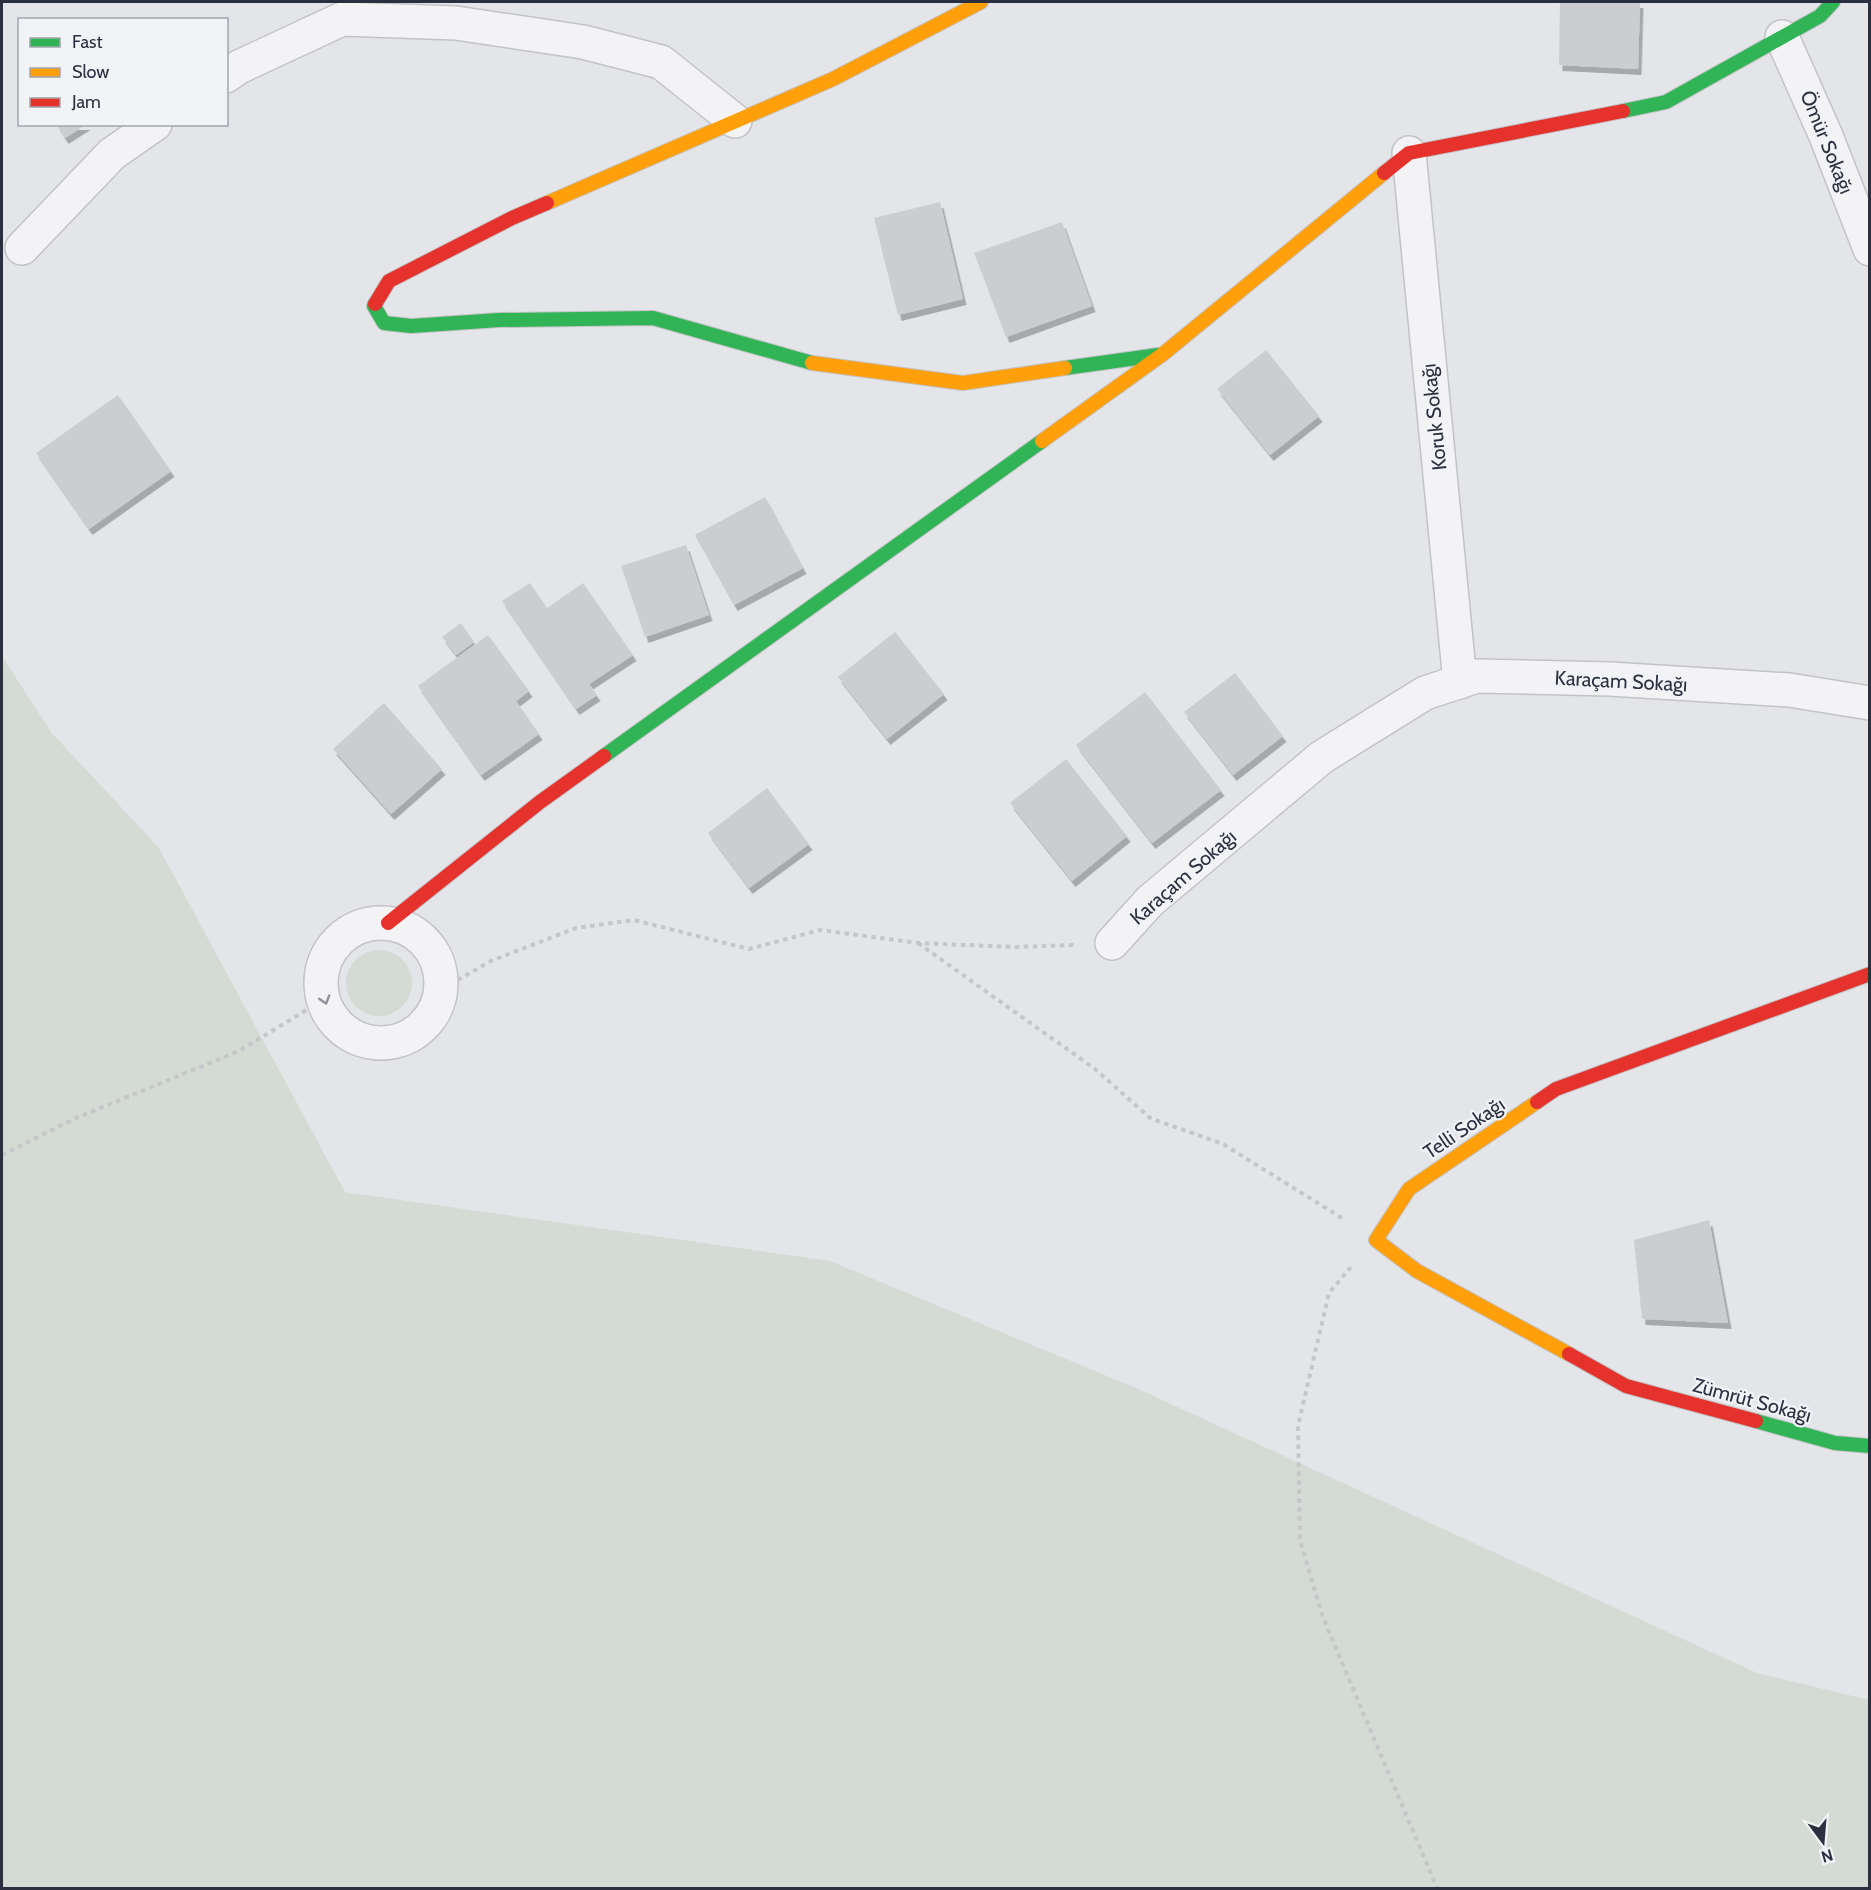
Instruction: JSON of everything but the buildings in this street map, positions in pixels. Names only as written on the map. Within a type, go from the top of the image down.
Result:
[{"type":"street","points":[[981,2],[833,79],[512,218],[389,281],[374,306],[384,323],[411,326],[499,320],[653,318],[817,364],[963,383],[1163,354]]},
{"type":"street","points":[[387,922],[540,802],[1163,354],[1409,153],[1666,102],[1820,16],[1833,2]]},
{"type":"street","points":[[228,74],[238,67],[342,19],[456,23],[583,42],[661,62],[735,121]]},
{"type":"street","name":"Ömür Sokağı","points":[[1782,38],[1826,136],[1869,249]]},
{"type":"street","points":[[22,248],[112,154],[152,126]]},
{"type":"street","name":"Koruk Sokağı","points":[[1409,153],[1460,682]]},
{"type":"street","name":"Karaçam Sokağı","points":[[1112,943],[1149,901],[1322,757],[1425,693],[1477,676],[1610,679],[1789,690],[1869,703]]},
{"type":"street","points":[[387,922],[410,929],[428,944],[439,966],[442,989],[434,1011],[419,1029],[398,1041],[374,1043],[352,1036],[334,1021],[323,1000],[321,976],[328,953],[343,935],[364,924],[387,922]]},
{"type":"street","name":"Telli Sokağı","points":[[1376,1239],[1409,1189],[1556,1089],[1869,974]]},
{"type":"street","name":"Zümrüt Sokağı","points":[[1376,1239],[1417,1271],[1626,1386],[1835,1443],[1869,1446]]},
{"type":"path","points":[[442,989],[491,961],[576,928],[634,920],[749,949],[820,930],[918,943],[1016,947],[1112,943]]},
{"type":"path","points":[[918,943],[1095,1069],[1150,1118],[1223,1144],[1376,1239],[1329,1293],[1298,1426],[1300,1540],[1322,1615],[1437,1888]]},
{"type":"path","points":[[2,1155],[76,1118],[239,1051],[323,1000]]},
{"type":"shaded area","points":[[2,656],[51,732],[159,848],[345,1192],[830,1261],[1136,1388],[1757,1673],[1869,1700],[1869,1888],[2,1888]]},
{"type":"shaded area","points":[[379,950],[392,952],[407,965],[412,983],[410,996],[397,1011],[379,1016],[366,1014],[351,1001],[346,983],[348,970],[361,955]]},
{"type":"traffic: fast","points":[[1623,111],[1666,102],[1820,16],[1833,2]]},
{"type":"traffic: fast","points":[[375,304],[384,323],[411,326],[499,320],[653,318],[812,363]]},
{"type":"traffic: fast","points":[[1065,368],[1158,355]]},
{"type":"traffic: fast","points":[[604,756],[1042,441]]},
{"type":"traffic: fast","points":[[1756,1421],[1835,1443],[1870,1446]]},
{"type":"traffic: slow","points":[[547,203],[833,79],[981,2]]},
{"type":"traffic: slow","points":[[1042,441],[1163,354],[1384,173]]},
{"type":"traffic: slow","points":[[812,363],[963,383],[1065,368]]},
{"type":"traffic: slow","points":[[1537,1102],[1409,1189],[1376,1240],[1417,1271],[1569,1354]]},
{"type":"traffic: jam","points":[[1384,173],[1409,153],[1623,111]]},
{"type":"traffic: jam","points":[[375,304],[389,281],[512,218],[547,203]]},
{"type":"traffic: jam","points":[[388,923],[540,802],[604,756]]},
{"type":"traffic: jam","points":[[1537,1102],[1556,1089],[1870,974]]},
{"type":"traffic: jam","points":[[1569,1354],[1626,1386],[1756,1421]]}]
